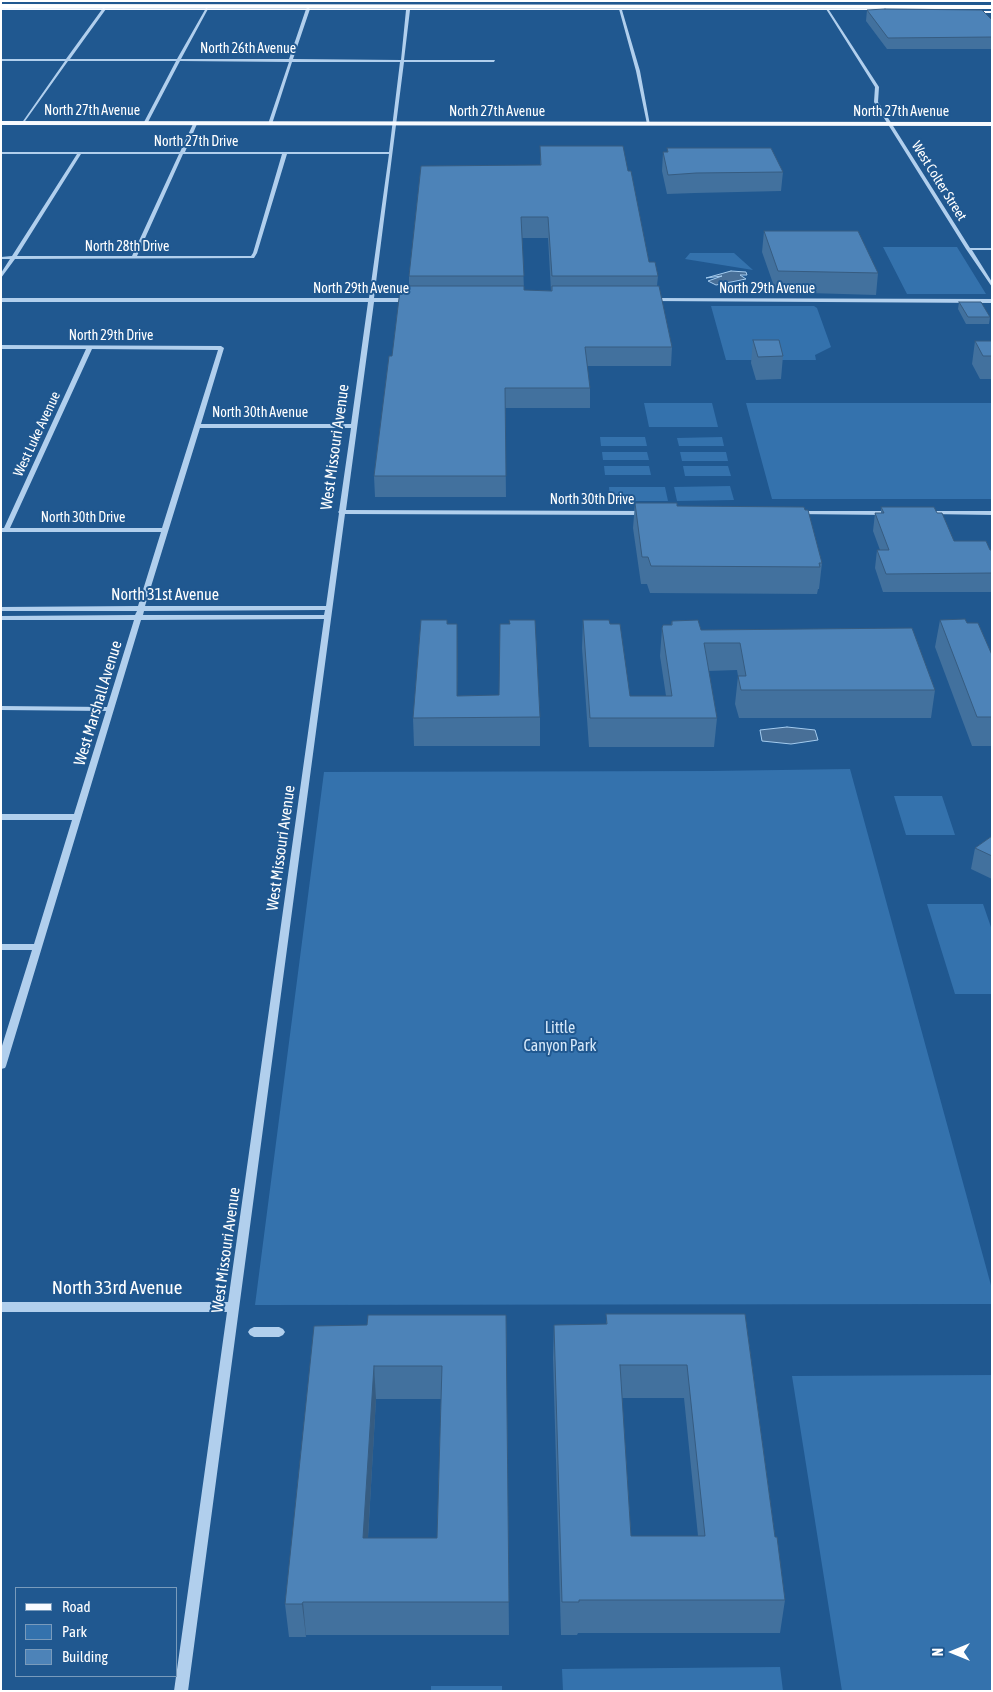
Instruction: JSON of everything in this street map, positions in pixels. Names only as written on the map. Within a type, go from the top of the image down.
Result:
[{"type":"highway","points":[[551,1],[992,7]]},
{"type":"highway","points":[[1,5],[765,4],[775,1]]},
{"type":"highway","points":[[1,5],[992,7]]},
{"type":"main road","points":[[1,5],[104,9],[308,10],[827,10],[992,7]]},
{"type":"main road","name":"North 27th Avenue","points":[[1,123],[992,124]]},
{"type":"street","points":[[22,123],[104,9]]},
{"type":"street","points":[[146,124],[206,9]]},
{"type":"street","points":[[270,124],[308,10]]},
{"type":"street","name":"West Missouri Avenue","points":[[181,1691],[403,61],[408,10]]},
{"type":"street","points":[[620,10],[638,71],[650,124]]},
{"type":"street","name":"West Colter Street","points":[[827,10],[877,86],[876,102],[992,286]]},
{"type":"street","name":"North 26th Avenue","points":[[1,60],[494,61]]},
{"type":"street","points":[[134,258],[195,124]]},
{"type":"street","name":"North 27th Drive","points":[[1,153],[390,153]]},
{"type":"street","points":[[1,276],[80,153]]},
{"type":"street","name":"North 28th Drive","points":[[1,258],[252,258],[256,254],[285,153]]},
{"type":"street","points":[[968,249],[992,249]]},
{"type":"street","name":"North 29th Avenue","points":[[1,300],[419,300]]},
{"type":"street","name":"North 29th Avenue","points":[[649,300],[992,301]]},
{"type":"street","name":"North 29th Drive","points":[[1,347],[221,348]]},
{"type":"street","name":"West Luke Avenue","points":[[4,530],[90,347]]},
{"type":"street","name":"West Marshall Avenue","points":[[1,1066],[221,348]]},
{"type":"street","name":"North 30th Avenue","points":[[197,426],[353,426]]},
{"type":"street","name":"North 30th Drive","points":[[341,512],[657,513]]},
{"type":"street","points":[[786,513],[892,513]]},
{"type":"street","points":[[922,513],[992,514]]},
{"type":"street","name":"North 30th Drive","points":[[4,530],[165,530]]},
{"type":"street","name":"North 31st Avenue","points":[[1,609],[141,609],[328,613]]},
{"type":"street","name":"North 31st Avenue","points":[[1,618],[138,618],[328,613]]},
{"type":"street","points":[[1,708],[111,709]]},
{"type":"street","points":[[1,817],[78,817]]},
{"type":"street","points":[[1,947],[38,947]]},
{"type":"street","name":"North 33rd Avenue","points":[[1,1307],[233,1307]]},
{"type":"street","points":[[254,1332],[279,1332]]},
{"type":"green space","points":[[883,247],[957,247],[986,294],[907,294]]},
{"type":"green space","points":[[690,253],[734,253],[753,270],[685,259]]},
{"type":"green space","points":[[711,306],[814,306],[817,308],[831,347],[815,355],[816,360],[726,360]]},
{"type":"green space","points":[[644,403],[712,403],[718,427],[649,427]]},
{"type":"green space","points":[[746,403],[992,403],[992,499],[772,499]]},
{"type":"green space","points":[[600,437],[645,437],[647,446],[601,446]]},
{"type":"green space","points":[[722,437],[724,446],[679,446],[677,438]]},
{"type":"green space","points":[[602,452],[647,452],[649,460],[603,460]]},
{"type":"green space","points":[[680,452],[726,452],[728,461],[682,461]]},
{"type":"green space","points":[[604,466],[649,466],[651,475],[605,475]]},
{"type":"green space","points":[[683,466],[728,466],[731,476],[685,476]]},
{"type":"green space","points":[[730,486],[734,500],[677,501],[674,487]]},
{"type":"green space","points":[[609,487],[665,487],[668,501],[610,501]]},
{"type":"green space","name":"Little Canyon Park","points":[[850,769],[992,1289],[992,1304],[255,1305],[324,772]]},
{"type":"green space","points":[[894,796],[942,796],[955,835],[906,835]]},
{"type":"green space","points":[[927,904],[983,904],[992,930],[992,994],[955,994]]},
{"type":"green space","points":[[992,1375],[992,1691],[842,1691],[792,1376]]},
{"type":"green space","points":[[780,1667],[783,1691],[563,1691],[562,1669]]},
{"type":"green space","points":[[431,1686],[502,1686],[502,1691],[431,1691]]},
{"type":"shaded area","points":[[731,271],[746,272],[747,275],[740,275],[746,279],[716,285],[708,281],[722,276],[706,278]]},
{"type":"shaded area","points":[[787,727],[815,730],[818,740],[791,744],[762,741],[760,730]]},
{"type":"building","points":[[867,10],[982,10],[992,20],[992,37],[888,38]]},
{"type":"building","points":[[540,146],[623,146],[628,171],[631,171],[649,262],[655,262],[658,276],[552,276],[548,217],[521,217],[524,276],[409,276],[421,166],[541,165]]},
{"type":"building","points":[[667,148],[771,148],[783,172],[668,175],[663,152],[668,152]]},
{"type":"building","points":[[764,231],[858,231],[878,273],[778,271]]},
{"type":"building","points":[[408,286],[524,286],[524,290],[552,291],[552,286],[659,286],[672,347],[585,347],[590,388],[505,388],[506,476],[374,476],[389,356],[392,356],[400,290],[408,290]]},
{"type":"building","points":[[959,302],[981,302],[990,317],[968,317]]},
{"type":"building","points":[[753,340],[779,340],[783,356],[758,357]]},
{"type":"building","points":[[975,341],[992,341],[992,356],[983,356]]},
{"type":"building","points":[[635,503],[677,503],[677,506],[804,507],[805,510],[808,510],[822,563],[819,563],[820,567],[651,566],[648,557],[642,557]]},
{"type":"building","points":[[881,507],[934,507],[937,513],[942,513],[954,541],[986,541],[990,550],[992,550],[992,573],[886,574],[877,550],[889,550],[875,513],[884,513]]},
{"type":"building","points":[[965,619],[967,623],[978,623],[992,655],[992,717],[977,717],[940,620]]},
{"type":"building","points":[[421,620],[447,620],[447,624],[457,624],[457,696],[499,695],[500,624],[510,624],[509,620],[535,620],[540,717],[413,718]]},
{"type":"building","points":[[583,620],[609,620],[610,624],[620,624],[630,696],[672,696],[663,625],[672,625],[672,621],[698,620],[701,630],[912,628],[935,690],[741,690],[738,676],[746,676],[740,643],[704,643],[717,718],[590,718]]},
{"type":"building","points":[[992,836],[992,856],[975,848]]},
{"type":"building","points":[[606,1314],[745,1314],[785,1600],[579,1600],[579,1602],[562,1602],[554,1325],[607,1324]],"holes":[[[620,1365],[687,1365],[705,1536],[631,1536]]]},
{"type":"building","points":[[368,1315],[506,1315],[509,1602],[303,1602],[302,1604],[285,1604],[314,1326],[367,1325]],"holes":[[[374,1366],[442,1366],[437,1538],[363,1538]]]}]
